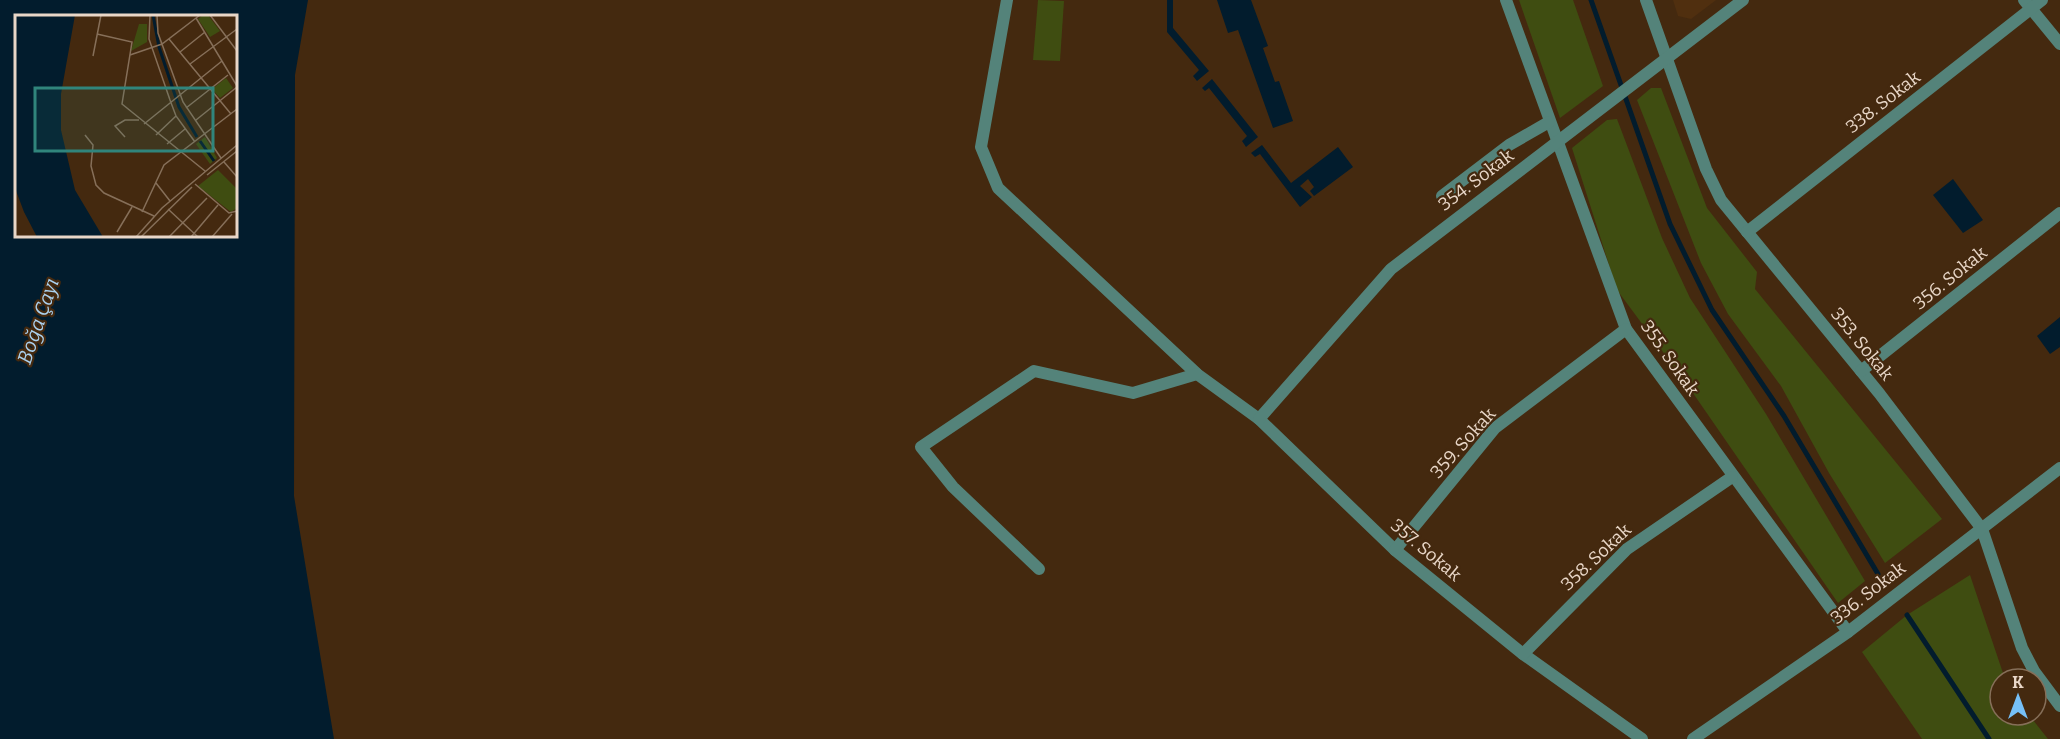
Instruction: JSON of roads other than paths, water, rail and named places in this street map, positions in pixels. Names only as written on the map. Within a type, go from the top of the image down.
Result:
[{"type":"street","name":"357. Sokak","points":[[1007,0],[981,147],[998,188],[1197,374],[1259,419],[1395,550],[1523,654],[1642,739]]},
{"type":"street","name":"355. Sokak","points":[[1506,0],[1626,329],[1732,477],[1848,632]]},
{"type":"street","name":"353. Sokak","points":[[1646,0],[1711,179],[1721,200],[1862,371],[1982,529],[2022,648],[2034,671],[2060,706]]},
{"type":"street","name":"354. Sokak","points":[[1259,419],[1391,268],[1743,0]]},
{"type":"street","name":"338. Sokak","points":[[1747,232],[2027,4],[2042,0]]},
{"type":"street","points":[[2027,4],[2060,44]]},
{"type":"street","points":[[1442,196],[1509,145],[1549,122]]},
{"type":"street","name":"356. Sokak","points":[[1862,371],[2060,213]]},
{"type":"street","name":"359. Sokak","points":[[1395,550],[1495,428],[1626,329]]},
{"type":"street","points":[[1039,569],[953,488],[921,447],[1034,371],[1133,393],[1197,374]]},
{"type":"street","name":"336. Sokak","points":[[1693,739],[1848,632],[2060,468]]},
{"type":"street","name":"358. Sokak","points":[[1523,654],[1627,549],[1732,477]]},
{"type":"water","name":"Boğa Çayı","points":[[0,0],[308,0],[295,75],[294,496],[334,739],[0,739]]},
{"type":"water","points":[[1167,0],[1173,0],[1173,28],[1209,71],[1197,81],[1193,76],[1199,70],[1167,32]]},
{"type":"water","points":[[1217,0],[1251,0],[1268,46],[1263,48],[1275,82],[1279,81],[1293,121],[1273,128],[1238,30],[1228,33]]},
{"type":"water","points":[[1212,79],[1258,137],[1246,147],[1242,141],[1247,136],[1209,88],[1205,91],[1202,88]]},
{"type":"water","points":[[1262,145],[1291,183],[1338,147],[1353,167],[1314,196],[1310,191],[1314,187],[1308,179],[1300,186],[1312,197],[1300,207],[1260,154],[1255,157],[1251,153]]},
{"type":"water","points":[[1953,179],[1983,220],[1963,233],[1933,195]]},
{"type":"water","points":[[2060,317],[2060,347],[2050,354],[2037,336]]},
{"type":"waterway","points":[[1591,0],[1670,224],[1712,310],[1784,416],[1878,574]]},
{"type":"waterway","points":[[1907,615],[1989,739]]}]
